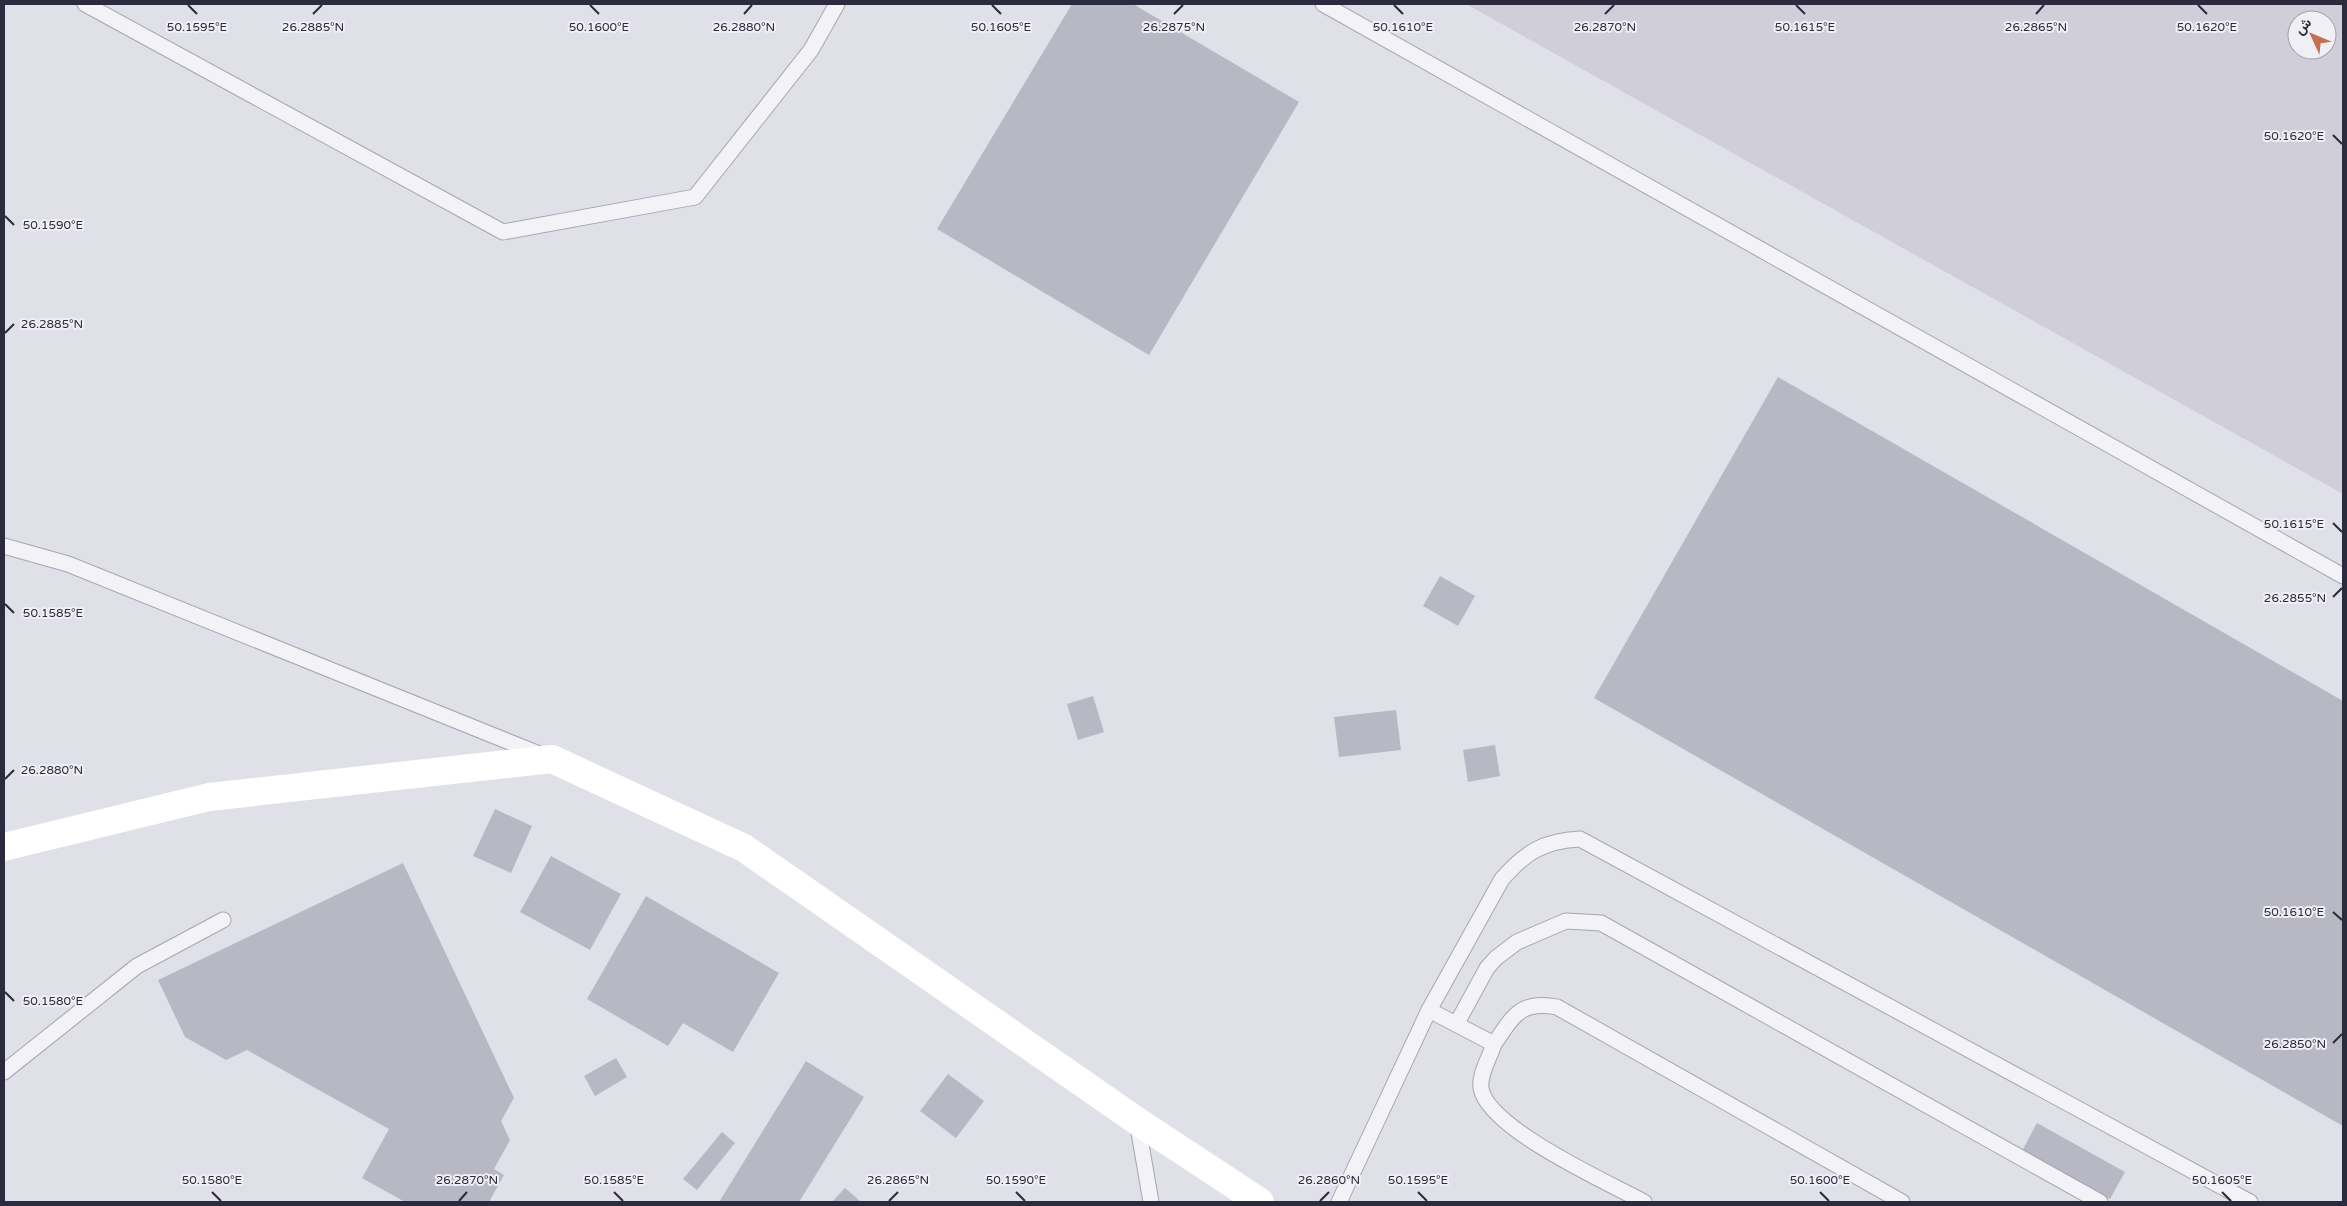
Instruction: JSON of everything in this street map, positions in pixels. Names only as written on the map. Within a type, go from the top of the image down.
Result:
[{"type":"street","points":[[4,847],[209,797],[552,759],[744,848],[1137,1121],[1260,1202]]},
{"type":"lane","points":[[85,4],[503,232],[695,198],[810,50],[837,4]]},
{"type":"lane","points":[[1324,4],[2343,576]]},
{"type":"lane","points":[[4,546],[68,564],[552,759]]},
{"type":"lane","points":[[1339,1202],[1429,1010],[1502,879],[1518,861],[1537,847],[1561,840],[1580,839],[2250,1202]]},
{"type":"lane","points":[[4,1072],[137,966],[223,920]]},
{"type":"lane","points":[[1457,1023],[1487,968],[1496,958],[1517,942],[1566,920],[1601,923],[2100,1202]]},
{"type":"lane","points":[[1644,1202],[1525,1137],[1496,1114],[1484,1100],[1480,1081],[1494,1044],[1516,1013],[1537,1004],[1557,1006],[1902,1202]]},
{"type":"lane","points":[[1429,1010],[1494,1044]]},
{"type":"lane","points":[[1137,1121],[1151,1202]]},
{"type":"shaded area","points":[[1466,4],[2343,4],[2343,494]]},
{"type":"building","points":[[1072,4],[1133,4],[1299,102],[1149,355],[937,229]]},
{"type":"building","points":[[1778,377],[2343,701],[2343,1126],[1594,698]]},
{"type":"building","points":[[1440,576],[1475,596],[1458,626],[1423,606]]},
{"type":"building","points":[[1093,696],[1104,732],[1078,740],[1067,704]]},
{"type":"building","points":[[1396,710],[1401,750],[1339,757],[1334,717]]},
{"type":"building","points":[[1495,745],[1500,776],[1468,782],[1463,750]]},
{"type":"building","points":[[495,809],[532,826],[511,873],[473,856]]},
{"type":"building","points":[[551,856],[621,894],[590,950],[520,912]]},
{"type":"building","points":[[403,863],[514,1098],[501,1121],[510,1140],[494,1169],[504,1175],[489,1202],[405,1202],[362,1178],[389,1129],[247,1050],[226,1060],[185,1037],[158,980]]},
{"type":"building","points":[[646,896],[779,973],[733,1052],[683,1023],[668,1046],[587,999]]},
{"type":"building","points":[[616,1058],[627,1077],[595,1096],[584,1076]]},
{"type":"building","points":[[806,1061],[864,1097],[799,1202],[719,1202]]},
{"type":"building","points":[[948,1074],[984,1101],[956,1138],[920,1111]]},
{"type":"building","points":[[2037,1123],[2125,1172],[2110,1199],[2022,1151]]},
{"type":"building","points":[[722,1132],[735,1143],[697,1190],[683,1179]]},
{"type":"building","points":[[845,1188],[861,1202],[832,1202]]}]
